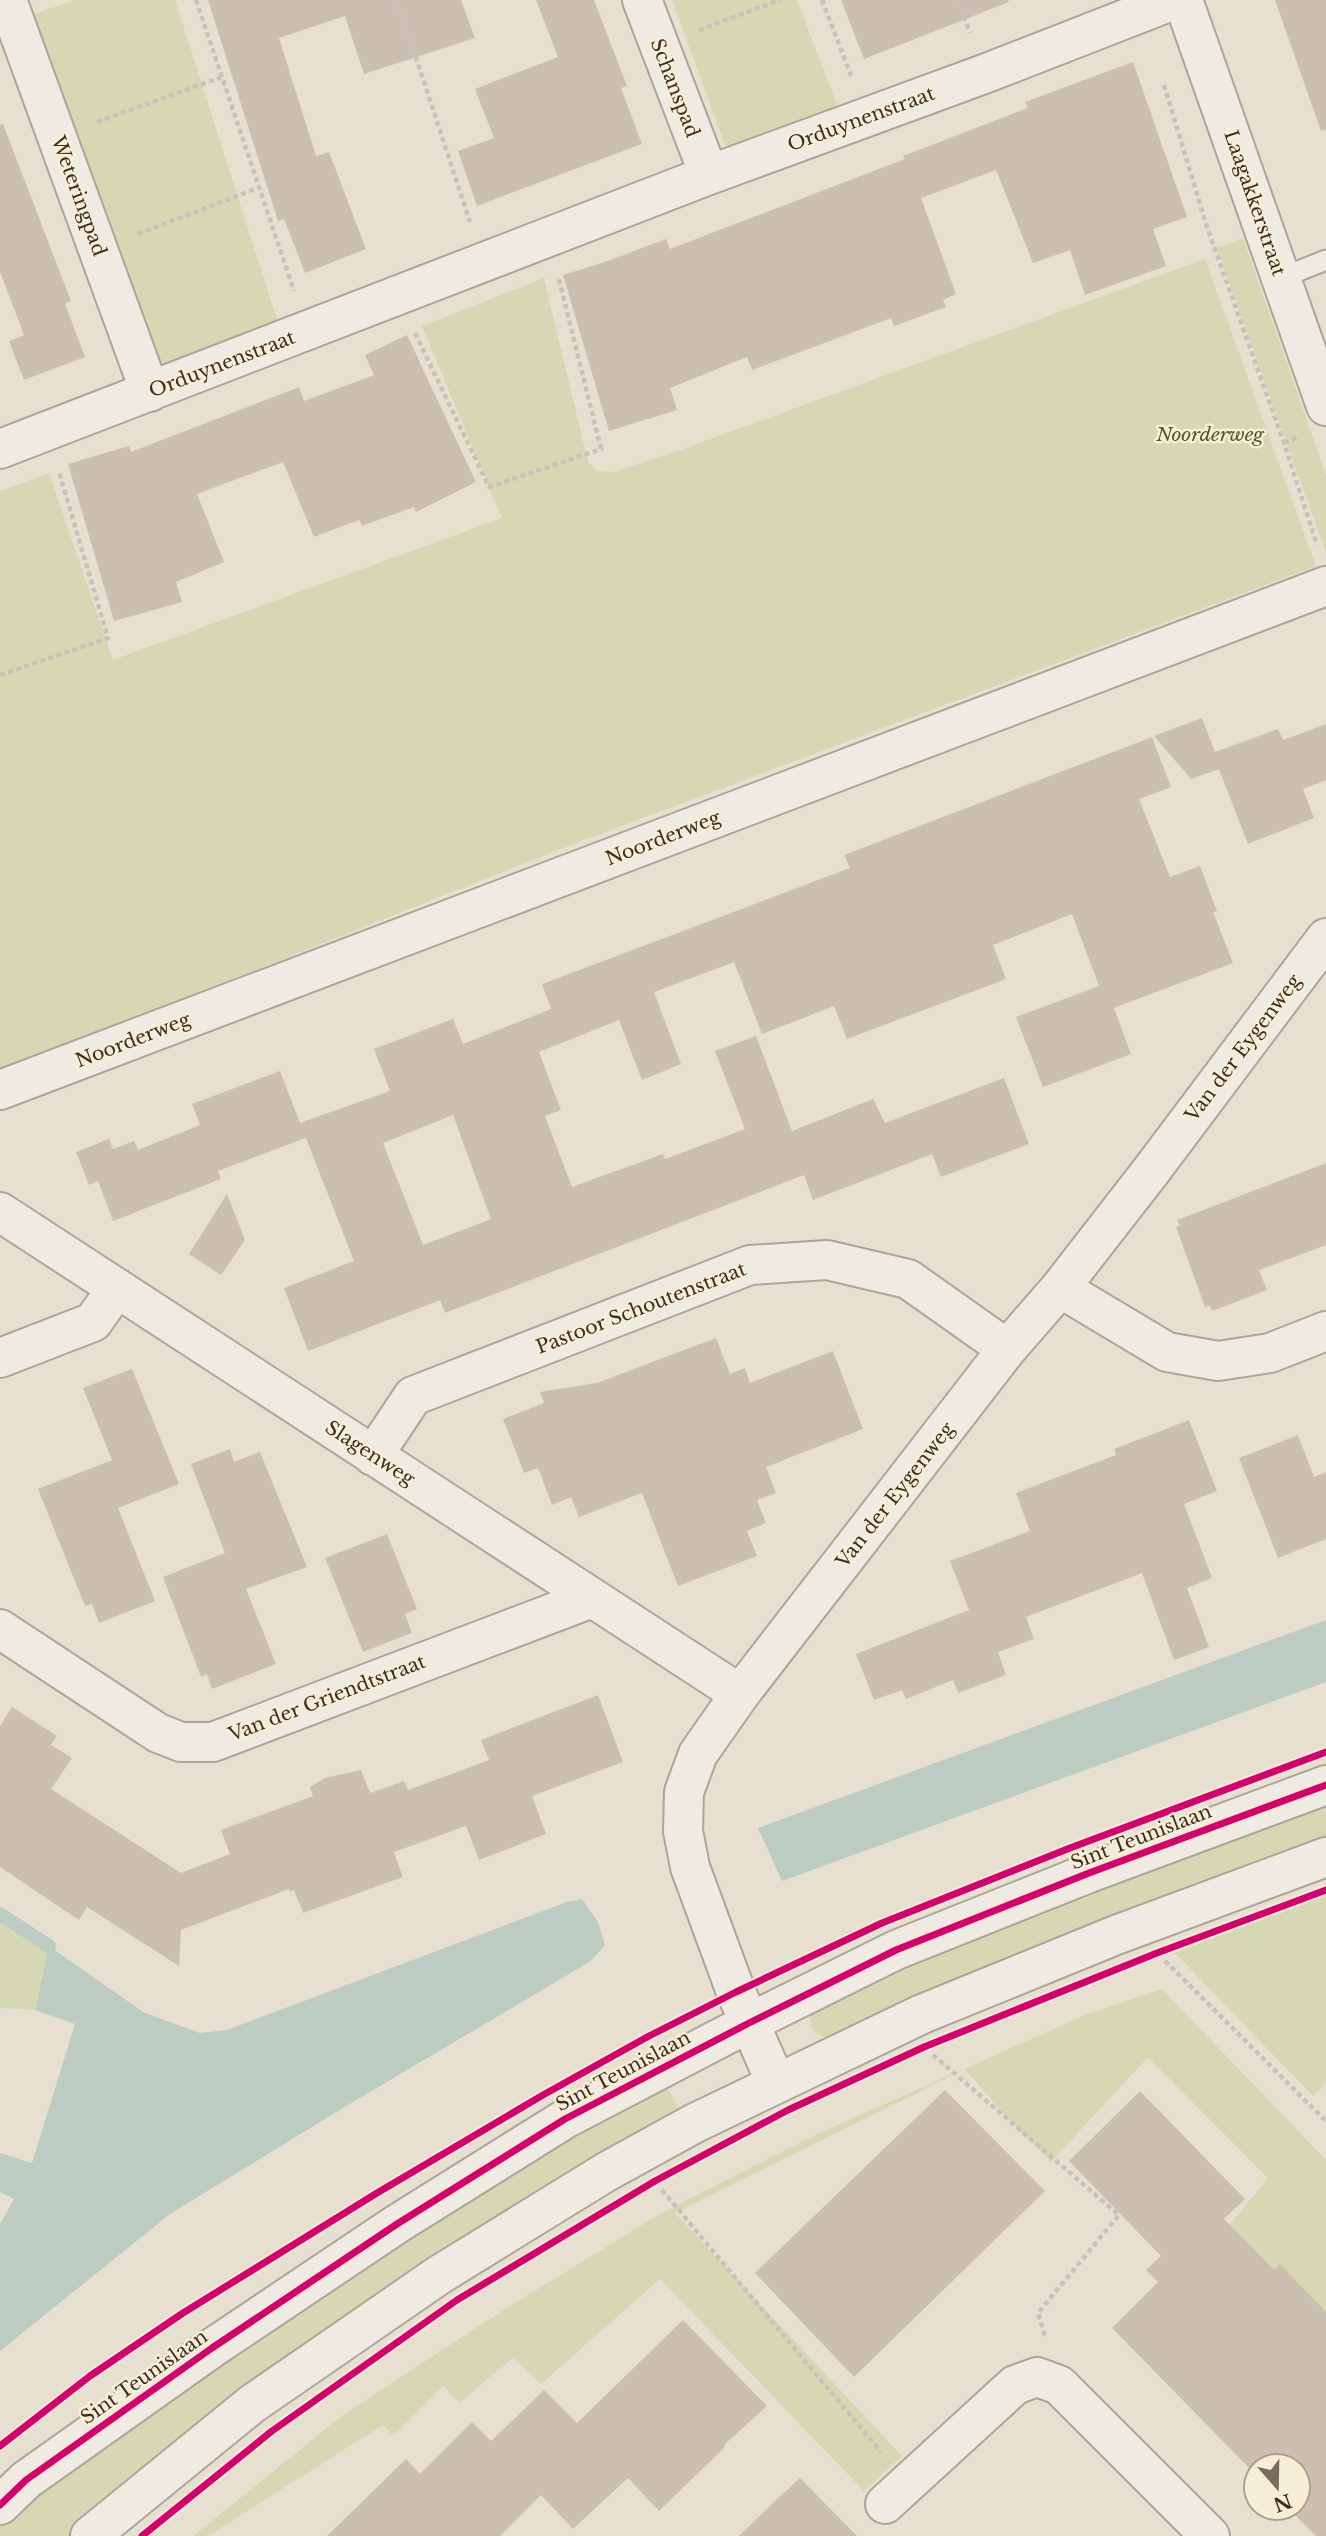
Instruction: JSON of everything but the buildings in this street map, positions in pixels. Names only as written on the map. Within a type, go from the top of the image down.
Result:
[{"type":"street","name":"Weteringpad","points":[[7,0],[150,392]]},
{"type":"street","name":"Schanspad","points":[[642,0],[709,176]]},
{"type":"street","name":"Orduynenstraat","points":[[0,449],[548,237],[1174,0]]},
{"type":"street","name":"Laagakkerstraat","points":[[1184,0],[1326,406]]},
{"type":"street","name":"Noorderweg","points":[[0,1090],[1326,586]]},
{"type":"street","name":"Van der Eygenweg","points":[[776,2083],[749,2023],[690,1867],[682,1831],[684,1792],[698,1754],[740,1694],[1007,1349],[1060,1288],[1326,938]]},
{"type":"street","name":"Slagenweg","points":[[0,1212],[740,1694]]},
{"type":"street","name":"Pastoor Schoutenstraat","points":[[373,1456],[414,1396],[750,1265],[827,1260],[908,1279],[1007,1349]]},
{"type":"street","points":[[0,1359],[93,1322],[117,1288]]},
{"type":"street","points":[[1060,1288],[1167,1352],[1218,1361],[1269,1353],[1326,1331]]},
{"type":"street","name":"Van der Griendtstraat","points":[[0,1629],[158,1733],[181,1742],[213,1742],[592,1598]]},
{"type":"street","name":"Sint Teunislaan","points":[[0,2505],[26,2480],[190,2363],[397,2224],[565,2119],[896,1950],[1089,1873],[1326,1785]]},
{"type":"street","points":[[90,2536],[252,2404],[439,2275],[606,2172],[695,2123],[922,2014],[1116,1935],[1326,1857]]},
{"type":"street","points":[[897,2494],[1015,2385],[1037,2377],[1059,2385],[1210,2536]]},
{"type":"lane","points":[[1281,278],[1326,260]]},
{"type":"path","points":[[196,0],[308,330]]},
{"type":"path","points":[[397,0],[484,262]]},
{"type":"path","points":[[658,44],[780,0]]},
{"type":"path","points":[[822,0],[867,117]]},
{"type":"path","points":[[57,136],[222,77]]},
{"type":"path","points":[[1162,78],[1206,224],[1318,547]]},
{"type":"path","points":[[98,249],[260,187]]},
{"type":"path","points":[[397,295],[489,487],[601,449],[548,237]]},
{"type":"path","points":[[0,675],[108,638],[47,431]]},
{"type":"path","points":[[1157,1953],[1326,2121]]},
{"type":"path","points":[[924,2047],[1119,2215],[1038,2313],[1059,2385]]},
{"type":"path","points":[[655,2181],[897,2494]]},
{"type":"green space","points":[[75,0],[175,0],[279,326],[176,368],[161,366],[31,15]]},
{"type":"green space","points":[[672,0],[797,0],[839,110],[728,153]]},
{"type":"green space","points":[[1243,238],[1326,475],[1326,553],[1217,248]]},
{"type":"green space","points":[[1205,259],[1316,566],[571,845],[0,1071],[0,491],[49,473],[113,660],[502,518],[422,326],[544,278],[588,462],[597,471],[613,472]]},
{"type":"green space","points":[[1326,1802],[1326,1842],[829,2038],[819,2035],[813,2029],[812,2009],[903,1964]]},
{"type":"green space","points":[[1326,1894],[1326,2083],[1313,2096],[1172,1950]]},
{"type":"green space","points":[[0,1914],[49,1946],[35,2010],[0,2008]]},
{"type":"green space","points":[[1162,1989],[1326,2160],[1326,2334],[1227,2228],[1268,2178],[1148,2057],[1051,2162],[1009,2120],[965,2069],[675,2213],[902,2456],[864,2491],[660,2279],[541,2384],[513,2358],[459,2403],[443,2386],[393,2436],[383,2425],[208,2536],[193,2536],[343,2415],[505,2309],[665,2211],[813,2136],[1083,2016]]},
{"type":"green space","points":[[664,2082],[681,2113],[69,2536],[0,2536],[0,2527],[36,2493],[406,2232]]},
{"type":"shaded area","points":[[1326,1620],[1326,1682],[782,1881],[758,1828]]},
{"type":"shaded area","points":[[582,1899],[598,1922],[605,1945],[591,1961],[170,2214],[0,2351],[0,2224],[14,2199],[0,2192],[0,2153],[32,2163],[75,2024],[35,2010],[49,1946],[143,2012],[200,2033],[227,2030],[567,1902]]},
{"type":"waterway","points":[[0,1914],[49,1946]]},
{"type":"cycle path","points":[[0,2446],[90,2376],[183,2313],[377,2193],[649,2036],[882,1923],[1070,1848],[1326,1752]]},
{"type":"cycle path","points":[[0,2505],[26,2480],[212,2348],[397,2224],[565,2119],[896,1950],[1089,1873],[1326,1785]]},
{"type":"cycle path","points":[[142,2536],[272,2431],[457,2300],[655,2181],[788,2110],[924,2047],[1157,1953],[1326,1890]]}]
